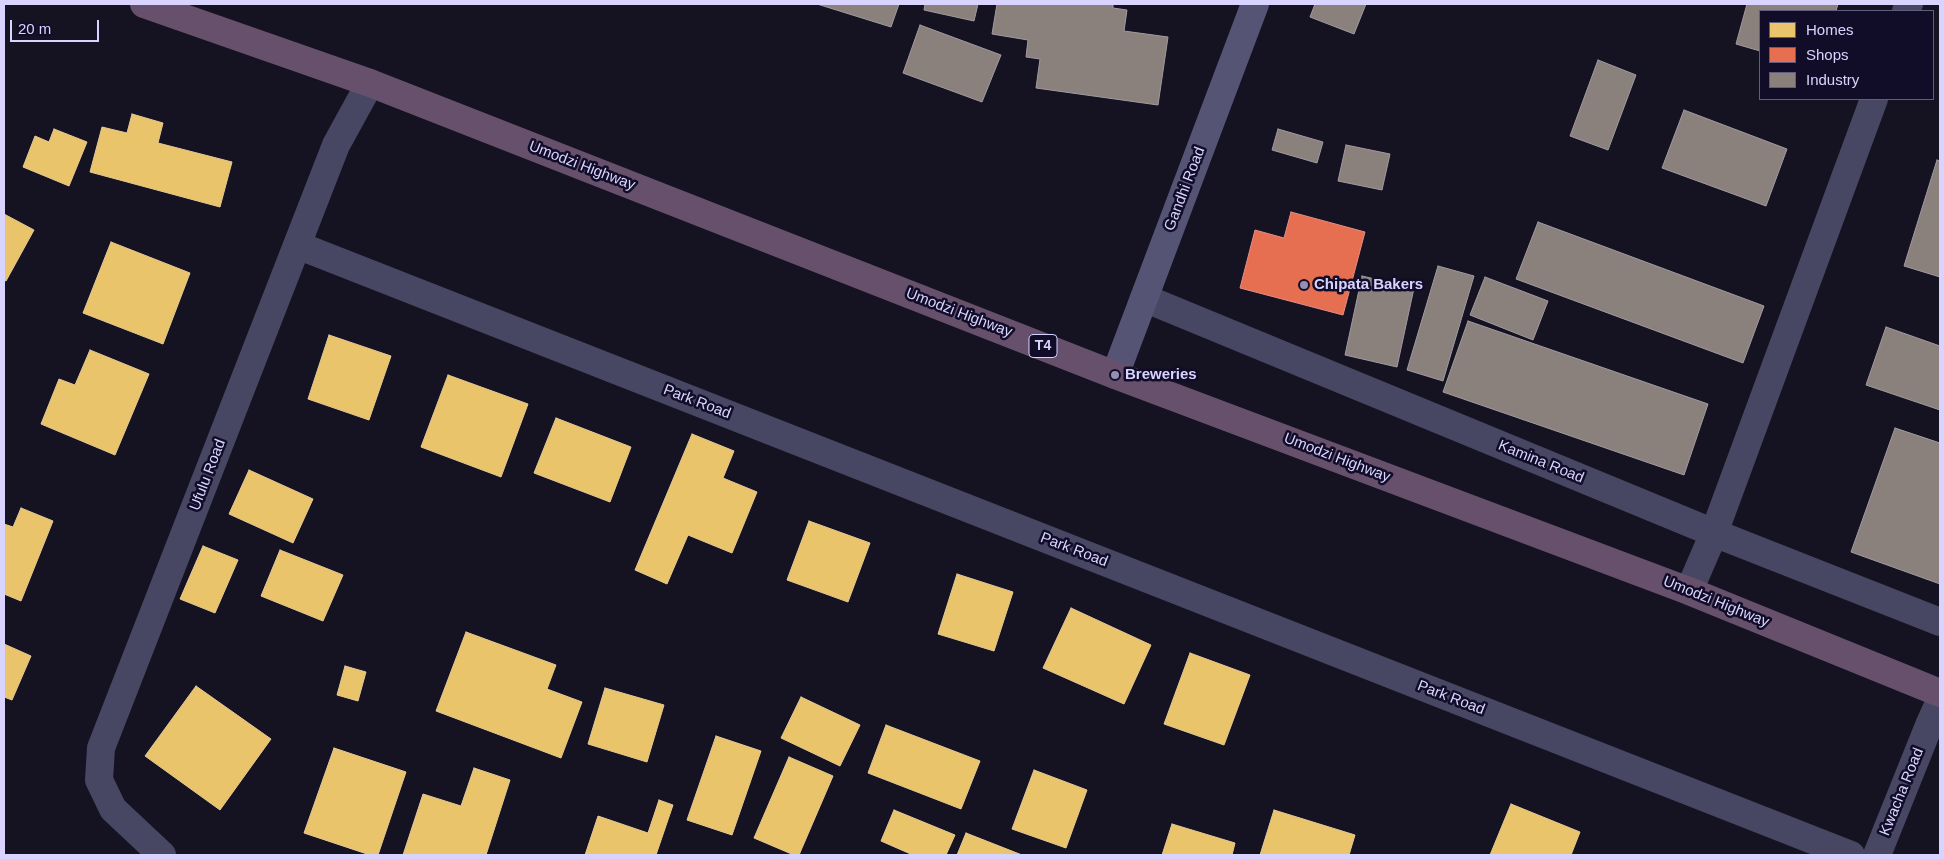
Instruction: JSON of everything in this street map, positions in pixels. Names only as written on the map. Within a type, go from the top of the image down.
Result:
[{"type":"highway","name":"Umodzi Highway","points":[[144,4],[370,83],[1115,375],[1689,591],[1940,693]]},
{"type":"street","name":"Gandhi Road","points":[[1115,375],[1255,4]]},
{"type":"street","name":"Ufulu Road","points":[[162,855],[114,809],[99,780],[102,748],[336,145],[370,83]]},
{"type":"street","points":[[1689,591],[1714,533],[1874,100]]},
{"type":"street","name":"Park Road","points":[[297,245],[1852,855]]},
{"type":"street","name":"Kamina Road","points":[[1144,298],[1714,533],[1940,622]]},
{"type":"street","name":"Kwacha Road","points":[[1877,855],[1940,701]]},
{"type":"building: Homes","points":[[132,114],[163,123],[158,143],[232,162],[220,207],[90,172],[102,127],[127,133]]},
{"type":"building: Homes","points":[[54,129],[87,142],[69,186],[23,167],[35,136],[49,142]]},
{"type":"building: Homes","points":[[4,214],[34,230],[6,281],[4,280]]},
{"type":"building: Homes","points":[[111,242],[190,273],[163,344],[83,313]]},
{"type":"building: Homes","points":[[329,335],[391,356],[369,420],[308,399]]},
{"type":"building: Homes","points":[[90,350],[149,374],[115,455],[41,424],[59,379],[75,385]]},
{"type":"building: Homes","points":[[448,375],[528,404],[501,477],[421,447]]},
{"type":"building: Homes","points":[[556,418],[631,447],[610,502],[534,473]]},
{"type":"building: Homes","points":[[692,434],[734,451],[723,478],[757,492],[732,553],[688,535],[667,584],[635,570]]},
{"type":"building: Homes","points":[[249,470],[313,499],[293,543],[229,514]]},
{"type":"building: Homes","points":[[21,508],[53,521],[21,601],[4,594],[4,524],[13,527]]},
{"type":"building: Homes","points":[[809,521],[870,543],[848,602],[787,580]]},
{"type":"building: Homes","points":[[203,546],[238,560],[215,613],[180,599]]},
{"type":"building: Homes","points":[[280,550],[343,575],[323,621],[261,596]]},
{"type":"building: Homes","points":[[957,574],[1013,592],[994,651],[938,634]]},
{"type":"building: Homes","points":[[1071,608],[1151,645],[1124,704],[1043,668]]},
{"type":"building: Homes","points":[[466,632],[556,665],[547,689],[582,702],[561,758],[436,711]]},
{"type":"building: Homes","points":[[4,644],[31,656],[12,700],[4,697]]},
{"type":"building: Homes","points":[[1190,653],[1250,675],[1224,745],[1164,724]]},
{"type":"building: Homes","points":[[345,666],[366,672],[358,701],[337,695]]},
{"type":"building: Homes","points":[[196,686],[271,739],[220,810],[145,756]]},
{"type":"building: Homes","points":[[605,688],[664,705],[647,762],[588,744]]},
{"type":"building: Homes","points":[[801,697],[860,725],[840,766],[781,738]]},
{"type":"building: Homes","points":[[886,725],[980,761],[961,809],[868,773]]},
{"type":"building: Homes","points":[[716,736],[761,751],[732,835],[687,820]]},
{"type":"building: Homes","points":[[334,748],[406,772],[378,855],[370,855],[304,833]]},
{"type":"building: Homes","points":[[789,757],[833,776],[799,855],[794,855],[754,838]]},
{"type":"building: Homes","points":[[474,768],[510,780],[486,855],[403,855],[423,794],[461,806]]},
{"type":"building: Homes","points":[[1034,770],[1087,790],[1066,848],[1012,829]]},
{"type":"building: Homes","points":[[659,800],[673,805],[656,855],[585,855],[598,816],[648,833]]},
{"type":"building: Homes","points":[[1511,804],[1580,832],[1571,855],[1490,855]]},
{"type":"building: Homes","points":[[894,810],[955,835],[946,855],[913,855],[881,841]]},
{"type":"building: Homes","points":[[1274,810],[1355,835],[1349,855],[1260,855]]},
{"type":"building: Homes","points":[[1172,824],[1235,843],[1232,855],[1162,855]]},
{"type":"building: Homes","points":[[966,833],[1022,855],[957,855]]},
{"type":"building: Shops","points":[[1291,212],[1365,232],[1343,315],[1240,288],[1255,230],[1284,238]]},
{"type":"building: Industry","points":[[817,4],[899,4],[891,27]]},
{"type":"building: Industry","points":[[925,4],[978,4],[974,21],[924,10]]},
{"type":"building: Industry","points":[[997,4],[1113,4],[1113,8],[1127,10],[1124,31],[1168,37],[1158,105],[1036,88],[1040,59],[1026,57],[1028,40],[992,34]]},
{"type":"building: Industry","points":[[1315,4],[1366,4],[1354,34],[1310,17]]},
{"type":"building: Industry","points":[[1747,4],[1838,4],[1836,10],[1759,10],[1759,51],[1736,44]]},
{"type":"building: Industry","points":[[920,25],[1001,55],[982,102],[903,73]]},
{"type":"building: Industry","points":[[1598,60],[1636,75],[1608,150],[1570,136]]},
{"type":"building: Industry","points":[[1684,110],[1787,149],[1766,206],[1662,168]]},
{"type":"building: Industry","points":[[1278,129],[1323,142],[1317,163],[1272,150]]},
{"type":"building: Industry","points":[[1346,145],[1390,154],[1382,190],[1338,181]]},
{"type":"building: Industry","points":[[1937,160],[1940,161],[1940,277],[1904,266]]},
{"type":"building: Industry","points":[[1538,222],[1764,306],[1743,363],[1516,279]]},
{"type":"building: Industry","points":[[1438,266],[1474,276],[1443,381],[1407,370]]},
{"type":"building: Industry","points":[[1362,276],[1414,288],[1397,367],[1345,355]]},
{"type":"building: Industry","points":[[1485,277],[1548,301],[1533,340],[1470,315]]},
{"type":"building: Industry","points":[[1468,321],[1708,404],[1684,475],[1443,392]]},
{"type":"building: Industry","points":[[1886,327],[1940,346],[1940,410],[1866,385]]},
{"type":"building: Industry","points":[[1895,428],[1940,443],[1940,584],[1851,552]]},
{"type":"place","name":"Chipata Bakers","points":[[1304,285]]},
{"type":"place","name":"Breweries","points":[[1115,375]]}]
